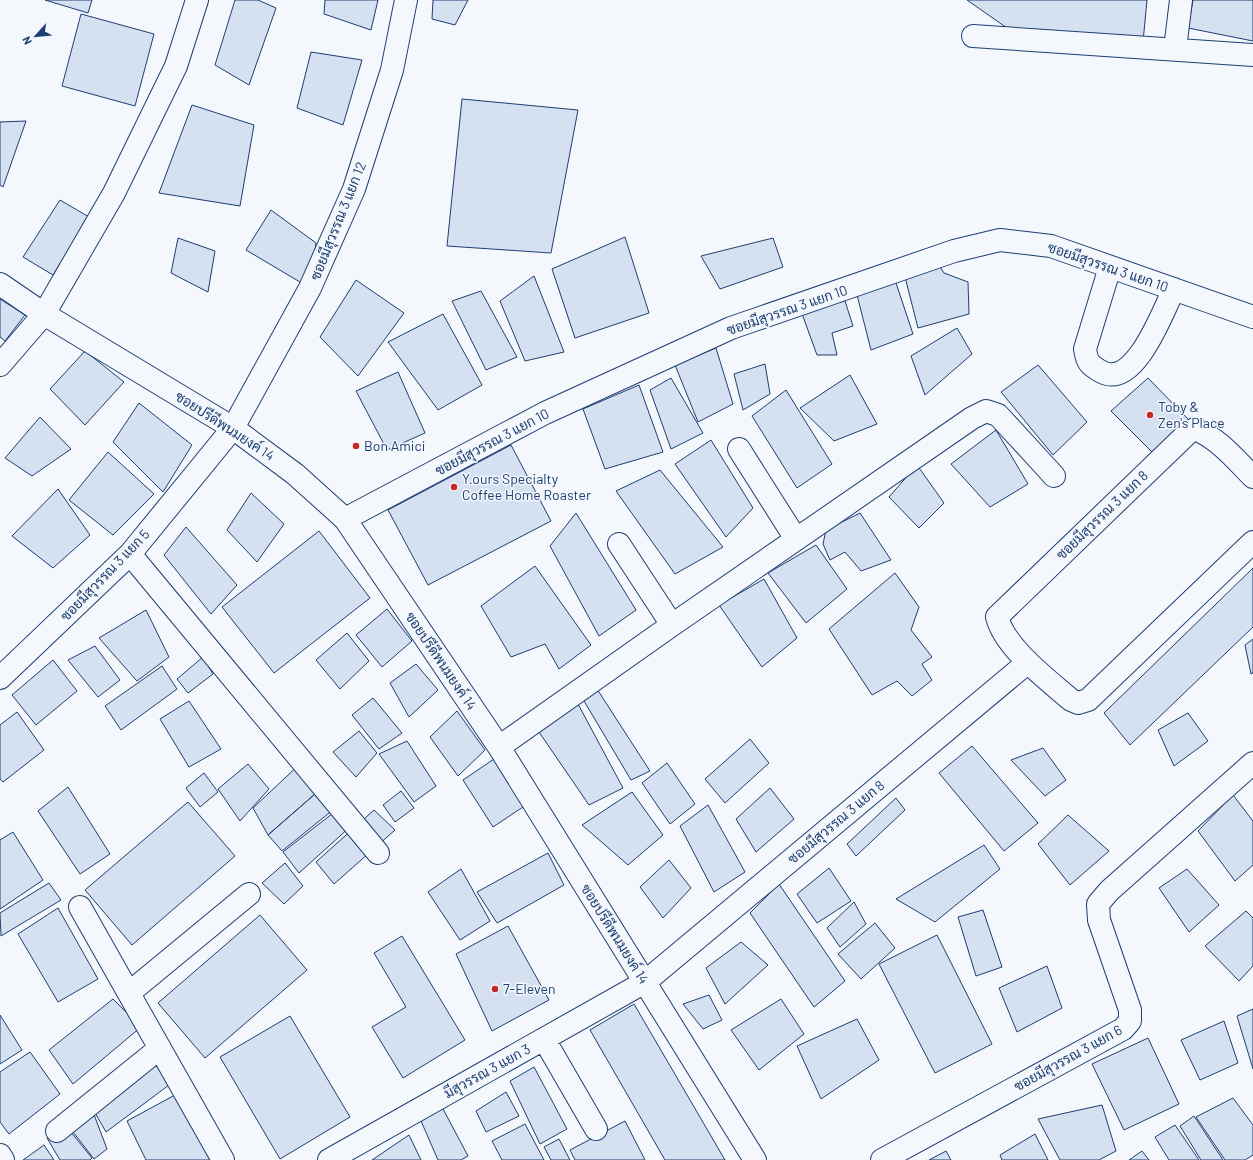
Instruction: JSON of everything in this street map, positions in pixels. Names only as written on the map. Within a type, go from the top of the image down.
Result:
[{"type":"street","points":[[0,365],[44,314],[114,193],[173,73],[197,0]]},
{"type":"street","name":"ซอยมีสุวรรณ 3 แยก 12","points":[[233,428],[310,288],[354,189],[392,70],[406,0]]},
{"type":"street","points":[[1176,49],[1181,0]]},
{"type":"street","points":[[973,36],[1253,55]]},
{"type":"street","name":"ซอยมีสุวรรณ 3 แยก 10","points":[[345,519],[545,413],[731,328],[954,251],[1000,240],[1050,246],[1253,317]]},
{"type":"street","points":[[1110,267],[1085,349],[1087,361],[1105,374],[1119,373],[1131,366],[1142,352],[1174,289]]},
{"type":"street","name":"ซอยปรีดีพนมยงค์ 14","points":[[0,284],[44,314],[233,428],[295,474],[345,519],[499,747],[755,1160]]},
{"type":"street","points":[[499,747],[796,539],[972,418],[986,411],[998,415],[1054,476]]},
{"type":"street","name":"ซอยมีสุวรรณ 3 แยก 5","points":[[0,678],[130,554],[233,428]]},
{"type":"street","name":"ซอยมีสุวรรณ 3 แยก 8","points":[[1253,477],[1204,433],[1195,430],[1189,432],[997,617],[1000,628],[1027,663],[1071,700],[1078,703],[1088,700],[1253,542]]},
{"type":"street","points":[[739,449],[796,539]]},
{"type":"street","points":[[619,544],[672,625]]},
{"type":"street","points":[[130,554],[378,853]]},
{"type":"street","name":"ซอยมีสุวรรณ 3 แยก 8","points":[[645,982],[1027,663]]},
{"type":"street","name":"ซอยมีสุวรรณ 3 แยก 6","points":[[882,1160],[1123,1029],[1130,1022],[1130,1010],[1099,920],[1098,904],[1109,891],[1253,763]]},
{"type":"street","points":[[129,993],[248,894]]},
{"type":"street","points":[[80,907],[223,1160]]},
{"type":"street","name":"มีสุวรรณ 3 แยก 3","points":[[329,1160],[645,982]]},
{"type":"street","points":[[544,1039],[596,1129]]},
{"type":"street","points":[[57,1131],[160,1048]]},
{"type":"street","points":[[0,1155],[3,1160]]},
{"type":"building","points":[[45,0],[92,0],[88,13]]},
{"type":"building","points":[[235,0],[258,0],[276,8],[249,85],[215,65]]},
{"type":"building","points":[[325,0],[378,0],[371,30],[324,14]]},
{"type":"building","points":[[433,0],[468,0],[455,25],[432,19]]},
{"type":"building","points":[[967,0],[1147,0],[1143,42],[1007,28]]},
{"type":"building","points":[[1193,0],[1253,0],[1253,41],[1188,28]]},
{"type":"building","points":[[81,14],[154,34],[135,106],[62,86]]},
{"type":"building","points":[[311,52],[362,60],[343,125],[297,108]]},
{"type":"building","points":[[462,99],[578,110],[551,253],[447,246]]},
{"type":"building","points":[[192,105],[254,125],[240,206],[159,193]]},
{"type":"building","points":[[26,121],[3,187],[0,185],[0,122]]},
{"type":"building","points":[[60,200],[89,217],[53,275],[23,257]]},
{"type":"building","points":[[271,210],[316,243],[310,288],[246,250]]},
{"type":"building","points":[[625,237],[649,313],[575,338],[552,269]]},
{"type":"building","points":[[178,238],[215,251],[208,292],[171,273]]},
{"type":"building","points":[[773,238],[783,267],[720,289],[701,256]]},
{"type":"building","points":[[938,264],[944,273],[968,282],[969,314],[918,328],[904,273]]},
{"type":"building","points":[[534,276],[564,352],[525,361],[500,301]]},
{"type":"building","points":[[356,280],[404,313],[358,376],[320,337]]},
{"type":"building","points":[[895,280],[913,334],[871,350],[857,295]]},
{"type":"building","points":[[481,291],[517,357],[486,370],[452,301]]},
{"type":"building","points":[[0,299],[25,315],[5,341],[0,337]]},
{"type":"building","points":[[845,301],[853,326],[832,333],[837,355],[817,355],[801,311]]},
{"type":"building","points":[[443,314],[482,385],[438,410],[388,342]]},
{"type":"building","points":[[957,328],[972,354],[925,395],[911,356]]},
{"type":"building","points":[[716,348],[733,404],[698,422],[675,365]]},
{"type":"building","points":[[85,351],[124,382],[85,425],[50,389]]},
{"type":"building","points":[[765,364],[770,394],[743,410],[734,374]]},
{"type":"building","points":[[1038,365],[1087,422],[1053,455],[1001,392]]},
{"type":"building","points":[[398,372],[425,433],[387,450],[356,391]]},
{"type":"building","points":[[850,375],[877,424],[834,441],[800,408]]},
{"type":"building","points":[[671,378],[703,433],[671,449],[650,390]]},
{"type":"building","name":"Toby & Zen's Place","points":[[1148,378],[1189,420],[1153,453],[1111,411]]},
{"type":"building","points":[[639,385],[663,452],[605,469],[583,409]]},
{"type":"building","points":[[786,390],[832,464],[797,488],[752,416]]},
{"type":"building","points":[[139,403],[192,445],[163,492],[113,442]]},
{"type":"building","points":[[40,417],[71,449],[32,476],[5,458]]},
{"type":"building","points":[[996,430],[1028,484],[990,507],[951,464]]},
{"type":"building","points":[[711,440],[753,508],[726,537],[675,464]]},
{"type":"building","points":[[511,445],[551,521],[428,585],[388,510]]},
{"type":"building","points":[[108,452],[154,494],[113,535],[69,500]]},
{"type":"building","points":[[917,465],[944,503],[919,528],[889,497]]},
{"type":"building","points":[[660,470],[723,547],[675,574],[616,491]]},
{"type":"building","points":[[58,489],[90,535],[53,568],[12,536]]},
{"type":"building","points":[[251,493],[284,524],[257,562],[227,530]]},
{"type":"building","points":[[576,513],[636,610],[599,636],[550,546]]},
{"type":"building","points":[[860,513],[891,560],[861,571],[845,552],[830,560],[823,544],[826,530]]},
{"type":"building","points":[[186,527],[237,585],[211,614],[164,555]]},
{"type":"building","points":[[319,531],[370,598],[274,673],[222,607]]},
{"type":"building","points":[[816,545],[847,589],[806,623],[768,573]]},
{"type":"building","points":[[535,566],[591,645],[559,669],[545,644],[511,657],[481,606]]},
{"type":"building","points":[[1253,568],[1253,627],[1130,745],[1104,713]]},
{"type":"building","points":[[895,573],[919,607],[911,630],[932,657],[922,664],[932,680],[912,696],[897,681],[872,695],[829,629]]},
{"type":"building","points":[[764,579],[797,638],[762,667],[719,605]]},
{"type":"building","points":[[387,609],[412,641],[382,667],[356,635]]},
{"type":"building","points":[[146,610],[169,657],[137,681],[99,638]]},
{"type":"building","points":[[347,633],[369,661],[340,689],[316,660]]},
{"type":"building","points":[[1253,639],[1253,673],[1251,674],[1245,645]]},
{"type":"building","points":[[95,646],[120,680],[98,697],[68,660]]},
{"type":"building","points":[[203,657],[213,674],[188,693],[177,679]]},
{"type":"building","points":[[53,660],[77,691],[36,725],[12,695]]},
{"type":"building","points":[[416,664],[438,690],[409,717],[390,683]]},
{"type":"building","points":[[162,666],[177,689],[121,730],[105,706]]},
{"type":"building","points":[[597,689],[650,771],[631,780],[584,701]]},
{"type":"building","points":[[373,698],[402,733],[379,749],[352,715]]},
{"type":"building","points":[[189,701],[221,749],[189,767],[160,719]]},
{"type":"building","points":[[578,704],[623,788],[589,805],[539,732]]},
{"type":"building","points":[[457,711],[485,750],[458,776],[430,737]]},
{"type":"building","points":[[17,712],[44,750],[3,782],[0,779],[0,725]]},
{"type":"building","points":[[1188,713],[1208,741],[1174,766],[1158,730]]},
{"type":"building","points":[[359,731],[377,753],[356,777],[333,752]]},
{"type":"building","points":[[750,739],[769,763],[725,803],[705,779]]},
{"type":"building","points":[[407,741],[436,786],[414,802],[379,754]]},
{"type":"building","points":[[972,746],[1038,823],[1004,851],[939,773]]},
{"type":"building","points":[[1043,748],[1066,780],[1045,796],[1011,760]]},
{"type":"building","points":[[494,759],[526,805],[493,827],[463,780]]},
{"type":"building","points":[[302,762],[323,787],[268,835],[253,808]]},
{"type":"building","points":[[667,763],[695,804],[670,824],[642,783]]},
{"type":"building","points":[[248,764],[269,789],[240,821],[218,789]]},
{"type":"building","points":[[204,773],[218,792],[200,807],[186,788]]},
{"type":"building","points":[[68,787],[110,854],[80,874],[38,811]]},
{"type":"building","points":[[323,787],[339,805],[282,851],[268,835]]},
{"type":"building","points":[[770,788],[794,819],[756,852],[736,819]]},
{"type":"building","points":[[401,791],[414,808],[395,822],[383,805]]},
{"type":"building","points":[[632,792],[663,835],[628,865],[582,825]]},
{"type":"building","points":[[1233,795],[1253,821],[1253,865],[1235,881],[1198,831]]},
{"type":"building","points":[[896,798],[905,810],[856,856],[847,844]]},
{"type":"building","points":[[188,802],[235,856],[132,945],[85,890]]},
{"type":"building","points":[[708,805],[745,872],[714,892],[680,826]]},
{"type":"building","points":[[337,810],[350,827],[299,873],[283,852]]},
{"type":"building","points":[[374,810],[395,830],[334,884],[316,862]]},
{"type":"building","points":[[1068,815],[1109,851],[1070,885],[1038,844]]},
{"type":"building","points":[[13,832],[43,880],[0,909],[0,840]]},
{"type":"building","points":[[984,845],[1000,869],[935,922],[896,899]]},
{"type":"building","points":[[548,853],[564,885],[497,923],[477,892]]},
{"type":"building","points":[[669,860],[691,888],[663,918],[640,887]]},
{"type":"building","points":[[285,863],[303,886],[284,904],[262,883]]},
{"type":"building","points":[[829,868],[851,901],[817,923],[797,894]]},
{"type":"building","points":[[461,869],[490,921],[460,940],[428,892]]},
{"type":"building","points":[[1187,869],[1219,905],[1189,932],[1159,888]]},
{"type":"building","points":[[49,883],[61,900],[1,936],[0,913]]},
{"type":"building","points":[[779,884],[845,981],[814,1007],[750,913]]},
{"type":"building","points":[[854,902],[866,924],[840,947],[827,928]]},
{"type":"building","points":[[58,908],[98,979],[58,1002],[18,934]]},
{"type":"building","points":[[983,910],[1002,967],[976,976],[958,917]]},
{"type":"building","points":[[1246,911],[1253,918],[1253,966],[1239,981],[1205,946]]},
{"type":"building","points":[[260,915],[307,970],[205,1058],[158,1003]]},
{"type":"building","points":[[875,923],[895,948],[861,979],[838,954]]},
{"type":"building","points":[[508,926],[549,1000],[492,1031],[456,954]]},
{"type":"building","points":[[937,935],[992,1044],[935,1073],[879,964]]},
{"type":"building","points":[[402,936],[465,1040],[403,1078],[372,1027],[406,1007],[374,953]]},
{"type":"building","points":[[741,942],[768,965],[725,1004],[706,968]]},
{"type":"building","points":[[1047,966],[1062,1008],[1017,1032],[999,988]]},
{"type":"building","points":[[709,995],[722,1020],[703,1029],[683,1004]]},
{"type":"building","points":[[113,999],[141,1027],[73,1084],[49,1050]]},
{"type":"building","points":[[781,999],[804,1034],[759,1070],[731,1030]]},
{"type":"building","points":[[634,1004],[725,1160],[665,1160],[590,1030]]},
{"type":"building","points":[[1253,1009],[1253,1069],[1237,1016]]},
{"type":"building","points":[[0,1015],[22,1050],[0,1064]]},
{"type":"building","points":[[290,1016],[350,1117],[280,1159],[220,1057]]},
{"type":"building","points":[[857,1019],[879,1060],[821,1099],[797,1046]]},
{"type":"building","points":[[1224,1021],[1238,1063],[1200,1080],[1181,1040]]},
{"type":"building","points":[[1148,1038],[1179,1104],[1124,1130],[1092,1064]]},
{"type":"building","points":[[30,1052],[60,1094],[9,1134],[0,1122],[0,1072]]},
{"type":"building","points":[[152,1054],[169,1085],[106,1132],[90,1104]]},
{"type":"building","points":[[534,1067],[567,1129],[540,1144],[510,1081]]},
{"type":"building","points":[[506,1092],[519,1116],[486,1132],[476,1111]]},
{"type":"building","points":[[175,1095],[210,1160],[146,1160],[127,1121]]},
{"type":"building","points":[[1233,1098],[1253,1125],[1253,1155],[1245,1160],[1225,1160],[1196,1117]]},
{"type":"building","points":[[90,1104],[107,1149],[94,1159],[66,1123]]},
{"type":"building","points":[[1102,1105],[1116,1151],[1099,1160],[1060,1160],[1038,1119]]},
{"type":"building","points":[[442,1107],[468,1156],[461,1160],[438,1160],[421,1121]]},
{"type":"building","points":[[1194,1116],[1223,1160],[1201,1160],[1180,1126]]},
{"type":"building","points":[[62,1121],[92,1158],[90,1160],[60,1160],[47,1138]]},
{"type":"building","points":[[625,1121],[645,1160],[575,1160],[570,1150]]},
{"type":"building","points":[[525,1124],[544,1160],[502,1160],[492,1141]]},
{"type":"building","points":[[1175,1125],[1199,1160],[1169,1160],[1155,1137]]},
{"type":"building","points":[[1035,1134],[1048,1160],[1002,1160],[1000,1155]]},
{"type":"building","points":[[409,1135],[421,1160],[372,1160]]},
{"type":"building","points":[[559,1139],[570,1160],[551,1160],[544,1147]]},
{"type":"building","points":[[44,1145],[54,1160],[23,1160]]},
{"type":"building","points":[[946,1151],[951,1160],[929,1160]]},
{"type":"building","points":[[1142,1151],[1149,1160],[1129,1160]]},
{"type":"place","name":"Toby & Zen's Place","points":[[1150,415]]},
{"type":"place","name":"Bon Amici","points":[[356,446]]},
{"type":"place","name":"Y.ours Specialty Coffee Home Roaster","points":[[454,487]]},
{"type":"place","name":"7-Eleven","points":[[495,989]]}]
